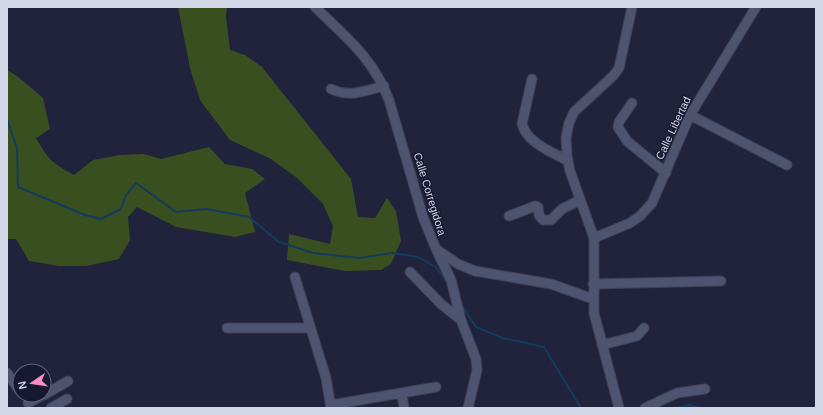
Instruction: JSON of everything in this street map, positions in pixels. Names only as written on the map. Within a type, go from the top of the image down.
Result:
[{"type":"street","name":"Calle Corregidora","points":[[315,7],[359,50],[372,65],[384,86],[396,121],[423,217],[455,291],[461,320],[472,348],[477,370],[468,408]]},
{"type":"street","points":[[619,408],[596,323],[593,299],[594,238],[568,161],[566,138],[569,123],[574,112],[613,76],[619,68],[632,7]]},
{"type":"street","name":"Calle Libertad","points":[[594,238],[630,223],[640,216],[652,203],[690,115],[756,7]]},
{"type":"street","points":[[532,79],[522,124],[523,129],[537,144],[568,161]]},
{"type":"street","points":[[331,89],[343,94],[351,94],[384,86]]},
{"type":"street","points":[[632,103],[619,122],[618,127],[627,141],[666,172]]},
{"type":"street","points":[[690,115],[787,165]]},
{"type":"street","points":[[509,216],[535,206],[538,207],[539,215],[543,220],[551,220],[562,209],[580,200]]},
{"type":"street","points":[[436,248],[458,264],[475,270],[551,284],[593,299]]},
{"type":"street","points":[[410,272],[441,304],[461,320]]},
{"type":"street","points":[[295,277],[326,378],[331,406],[436,387]]},
{"type":"street","points":[[593,284],[720,281]]},
{"type":"street","points":[[227,328],[310,328]]},
{"type":"street","points":[[602,345],[637,336],[644,328]]},
{"type":"street","points":[[52,390],[68,381]]},
{"type":"street","points":[[645,408],[677,393],[705,389]]},
{"type":"street","points":[[402,394],[404,408]]},
{"type":"street","points":[[51,408],[67,399]]},
{"type":"green space","points":[[178,7],[227,7],[226,17],[230,50],[245,55],[262,67],[351,179],[358,217],[375,218],[387,198],[396,211],[401,241],[391,264],[381,270],[345,271],[287,260],[289,234],[330,244],[333,226],[323,204],[296,177],[271,159],[230,140],[200,100],[190,68]]},
{"type":"green space","points":[[7,70],[17,76],[43,98],[50,129],[36,138],[47,156],[60,167],[74,175],[93,160],[120,155],[144,154],[161,159],[209,147],[225,164],[252,169],[265,179],[245,193],[255,232],[235,237],[176,227],[137,207],[128,217],[130,240],[119,259],[86,266],[59,266],[29,261],[16,239],[7,239]]},
{"type":"waterway","points":[[7,119],[17,148],[18,187],[85,215],[101,219],[121,209],[126,195],[136,183],[176,212],[206,209],[249,217],[279,242],[313,253],[359,258],[392,253],[418,257],[436,267],[449,285]]},
{"type":"waterway","points":[[461,304],[476,327],[503,338],[544,347],[581,408]]},
{"type":"waterway","points":[[676,408],[689,405],[700,408]]}]
